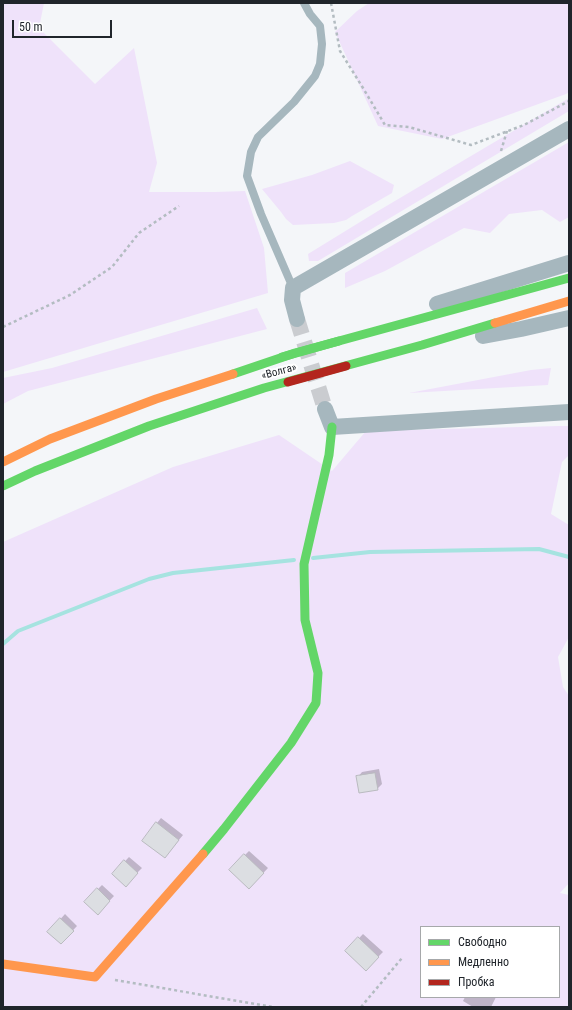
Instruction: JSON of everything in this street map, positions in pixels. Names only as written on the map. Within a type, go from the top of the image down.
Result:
[{"type":"main road","name":"«Волга»","points":[[3,462],[50,440],[156,399],[288,355],[569,278]]},
{"type":"main road","name":"«Волга»","points":[[3,486],[35,471],[149,426],[264,388],[422,345],[569,301]]},
{"type":"main road","points":[[288,355],[339,341]]},
{"type":"main road","points":[[3,964],[95,976],[224,829],[291,743],[316,703],[318,672],[305,620],[304,564],[329,455],[332,427]]},
{"type":"street","points":[[297,319],[292,300],[293,288],[569,130]]},
{"type":"street","points":[[288,355],[358,327],[412,312],[569,263]]},
{"type":"street","points":[[422,345],[522,329],[569,318]]},
{"type":"street","points":[[324,409],[332,427],[569,412]]},
{"type":"lane","points":[[293,288],[261,214],[247,176],[251,152],[258,137],[294,102],[315,76],[320,64],[322,44],[320,26],[310,14],[304,3]]},
{"type":"path","points":[[331,3],[340,52],[364,88],[385,124],[409,127],[471,145],[524,125],[569,101]]},
{"type":"path","points":[[3,327],[70,294],[112,267],[139,233],[179,206]]},
{"type":"path","points":[[361,1007],[402,958]]},
{"type":"path","points":[[95,976],[273,1007]]},
{"type":"shaded area","points":[[3,3],[44,3],[39,28],[95,84],[134,48],[157,163],[149,192],[245,191],[264,248],[268,293],[3,372]]},
{"type":"shaded area","points":[[369,3],[569,3],[569,92],[442,139],[378,126],[335,32],[357,11]]},
{"type":"shaded area","points":[[569,98],[569,111],[318,261],[309,261],[308,254]]},
{"type":"shaded area","points":[[569,142],[569,217],[560,222],[542,210],[509,214],[490,233],[464,228],[385,271],[345,288],[345,273]]},
{"type":"shaded area","points":[[350,161],[394,185],[392,193],[346,220],[334,223],[293,225],[286,219],[262,189],[312,175]]},
{"type":"shaded area","points":[[257,308],[267,329],[28,391],[3,404],[3,378],[52,368]]},
{"type":"shaded area","points":[[551,368],[548,385],[409,393],[531,370]]},
{"type":"shaded area","points":[[569,426],[569,455],[562,462],[551,514],[569,525],[569,637],[558,657],[563,687],[569,696],[569,883],[560,893],[569,895],[569,1007],[3,1007],[3,542],[173,467],[279,435],[332,471],[366,431]]},
{"type":"building","points":[[375,773],[378,790],[359,793],[356,776]]},
{"type":"building","points":[[156,822],[179,840],[165,858],[142,841]]},
{"type":"building","points":[[244,854],[264,873],[249,889],[229,870]]},
{"type":"building","points":[[124,860],[138,873],[126,887],[112,874]]},
{"type":"building","points":[[97,888],[110,901],[98,915],[84,902]]},
{"type":"building","points":[[60,918],[74,931],[61,944],[47,932]]},
{"type":"building","points":[[358,937],[379,957],[366,971],[345,951]]},
{"type":"waterway","points":[[313,558],[370,552],[539,549],[569,557]]},
{"type":"waterway","points":[[3,644],[18,631],[149,579],[173,573],[294,560]]},
{"type":"tunnel","points":[[297,319],[325,409]]},
{"type":"traffic: fast","points":[[233,374],[295,353],[569,278]]},
{"type":"traffic: fast","points":[[3,486],[35,471],[149,426],[264,388],[422,345],[495,323]]},
{"type":"traffic: fast","points":[[282,357],[339,341]]},
{"type":"traffic: fast","points":[[203,854],[291,743],[316,703],[318,673],[305,620],[304,564],[329,455],[332,427]]},
{"type":"traffic: slow","points":[[495,323],[569,301]]},
{"type":"traffic: slow","points":[[3,462],[50,439],[156,399],[233,374]]},
{"type":"traffic: slow","points":[[3,964],[95,977],[203,854]]},
{"type":"traffic: jam","points":[[288,382],[346,366]]}]
